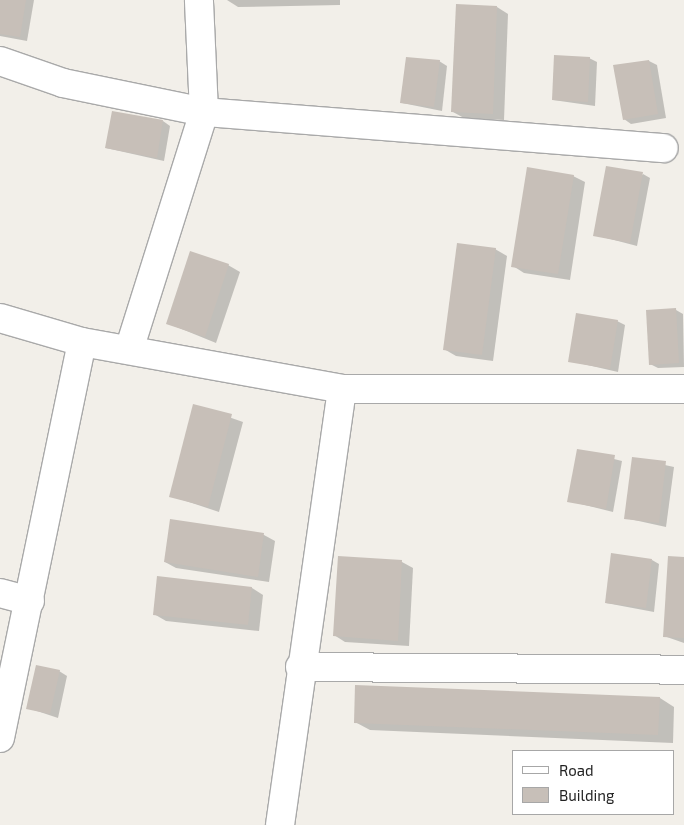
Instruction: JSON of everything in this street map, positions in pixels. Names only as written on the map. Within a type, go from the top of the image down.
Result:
[{"type":"street","points":[[129,350],[204,112],[199,0]]},
{"type":"street","points":[[0,61],[62,83],[204,112],[664,148]]},
{"type":"street","points":[[0,318],[82,342],[342,389],[684,389]]},
{"type":"street","points":[[0,738],[30,601],[82,342]]},
{"type":"street","points":[[280,825],[300,667],[342,389]]},
{"type":"street","points":[[0,593],[30,601]]},
{"type":"street","points":[[300,667],[684,670]]},
{"type":"building","points":[[0,0],[26,0],[20,37],[0,34]]},
{"type":"building","points":[[456,4],[497,6],[493,114],[451,112]]},
{"type":"building","points":[[554,55],[590,57],[588,102],[552,100]]},
{"type":"building","points":[[406,57],[440,60],[434,107],[400,103]]},
{"type":"building","points":[[649,60],[658,114],[623,120],[613,65]]},
{"type":"building","points":[[112,111],[163,120],[157,158],[105,148]]},
{"type":"building","points":[[606,166],[643,172],[630,243],[593,236]]},
{"type":"building","points":[[527,167],[574,175],[558,274],[511,267]]},
{"type":"building","points":[[457,243],[496,248],[482,355],[443,350]]},
{"type":"building","points":[[190,251],[229,264],[205,337],[166,324]]},
{"type":"building","points":[[676,308],[679,363],[649,365],[646,310]]},
{"type":"building","points":[[576,313],[618,320],[610,369],[568,362]]},
{"type":"building","points":[[193,404],[232,414],[208,507],[169,497]]},
{"type":"building","points":[[577,449],[615,455],[606,509],[567,502]]},
{"type":"building","points":[[632,457],[666,461],[659,523],[624,519]]},
{"type":"building","points":[[170,519],[264,533],[258,577],[164,562]]},
{"type":"building","points":[[611,553],[652,559],[646,608],[605,603]]},
{"type":"building","points":[[338,556],[402,560],[398,641],[333,636]]},
{"type":"building","points":[[668,556],[684,557],[684,638],[663,637]]},
{"type":"building","points":[[157,576],[252,587],[248,625],[153,615]]},
{"type":"building","points":[[36,665],[60,670],[50,714],[26,709]]},
{"type":"building","points":[[355,685],[660,697],[658,735],[354,723]]}]
